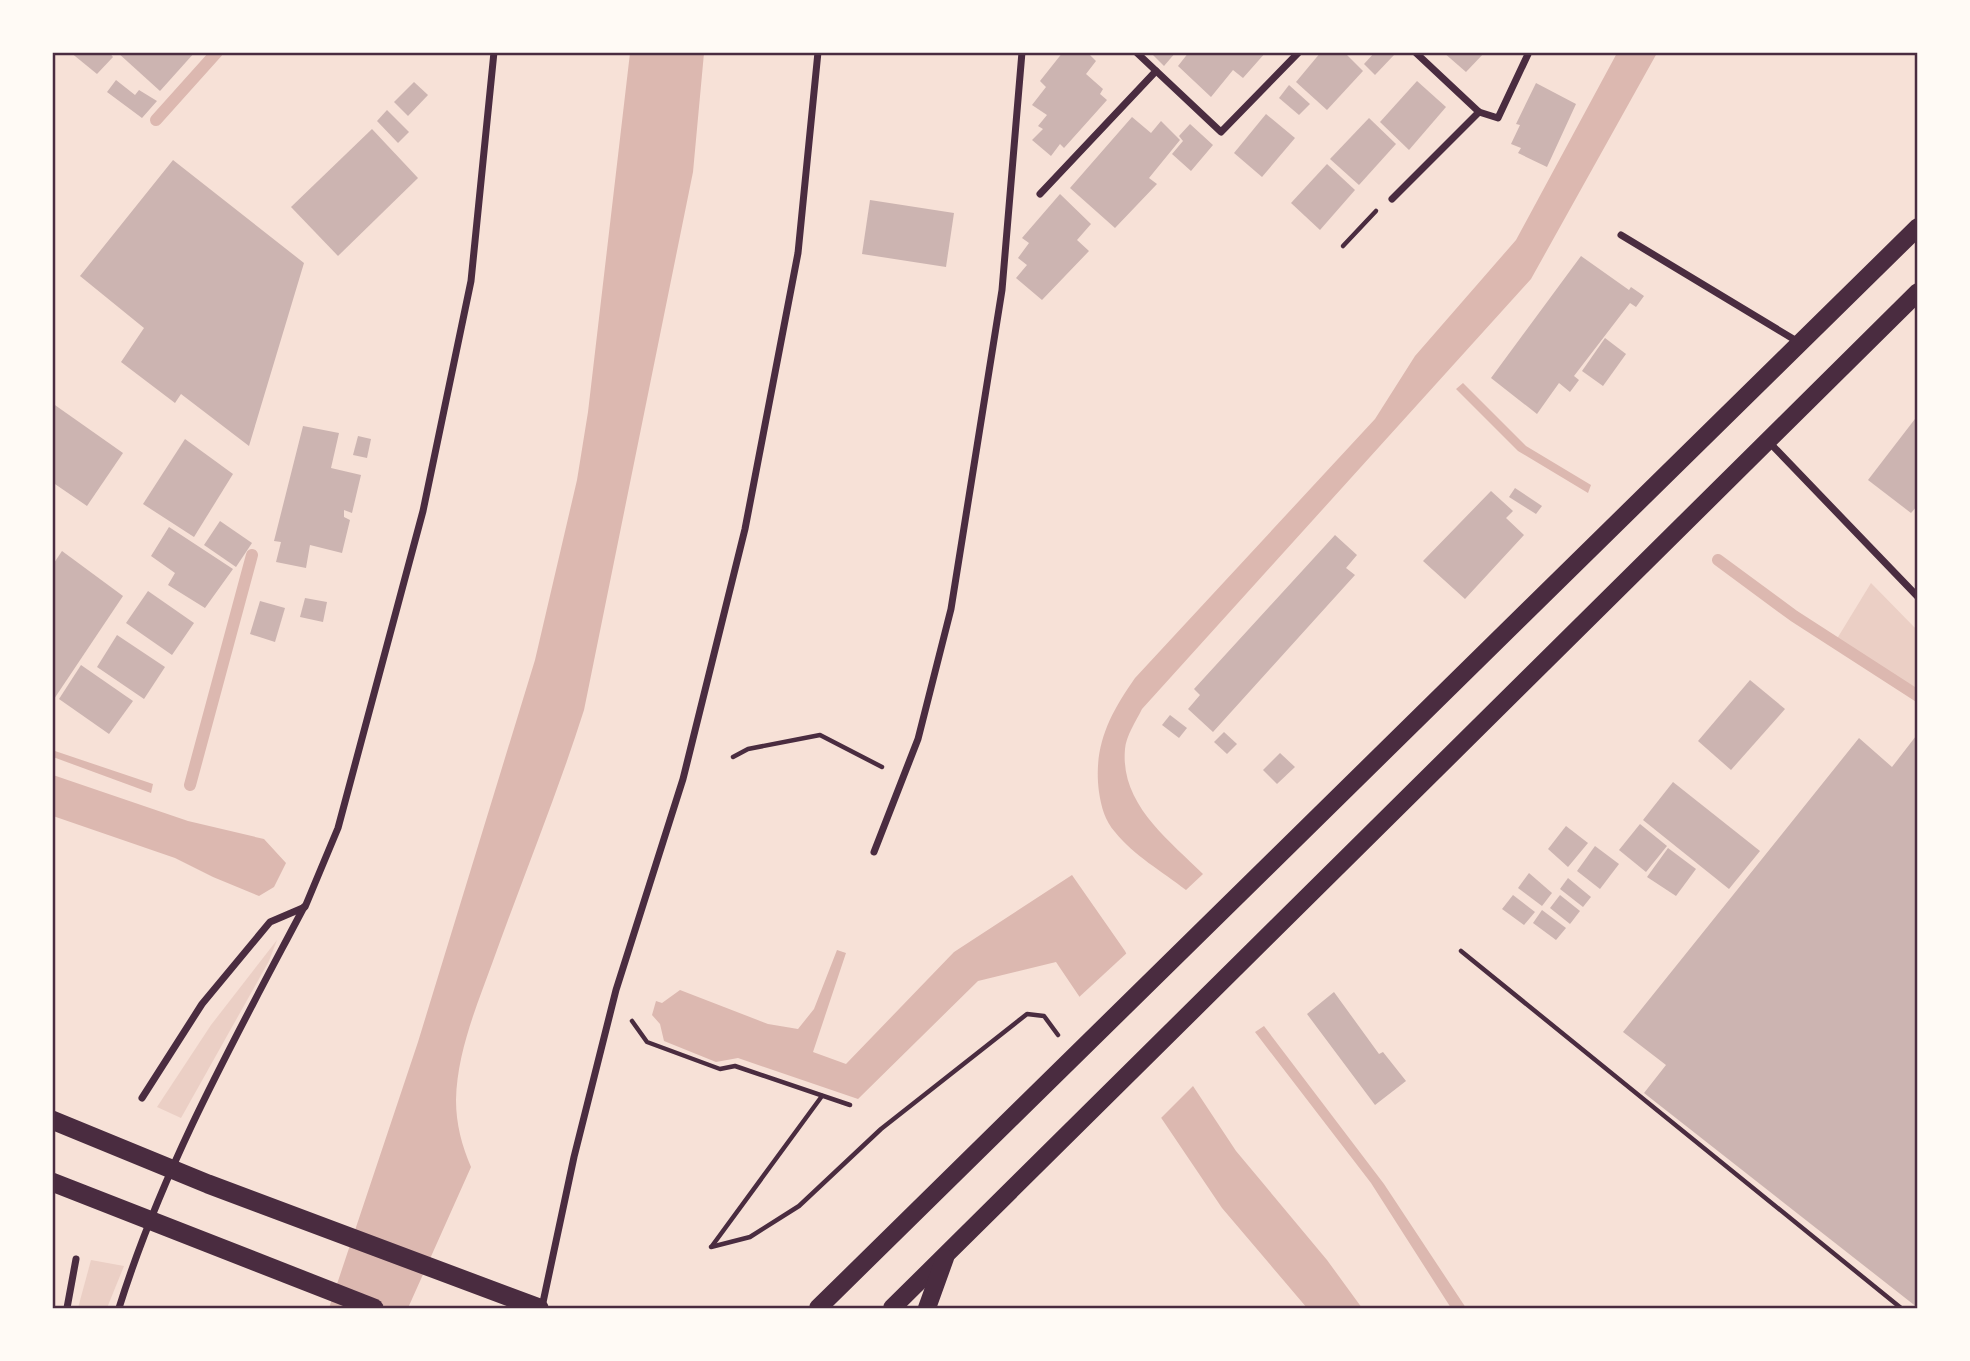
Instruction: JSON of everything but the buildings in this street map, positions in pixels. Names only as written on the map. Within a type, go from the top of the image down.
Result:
[{"type":"highway","points":[[52,1120],[208,1184],[540,1308]]},
{"type":"highway","points":[[52,1182],[374,1308]]},
{"type":"main road","points":[[818,1308],[1917,228]]},
{"type":"main road","points":[[892,1308],[1116,1089],[1917,292]]},
{"type":"main road","points":[[927,1308],[948,1251]]},
{"type":"street","points":[[119,1308],[148,1220],[201,1103],[304,907],[338,828],[423,511],[471,281],[494,52]]},
{"type":"street","points":[[540,1308],[616,990],[683,779],[745,529],[798,253],[818,52]]},
{"type":"street","points":[[874,852],[918,739],[951,609],[1002,290],[1022,52]]},
{"type":"street","points":[[1136,52],[1222,132],[1299,52]]},
{"type":"street","points":[[1415,52],[1479,112],[1498,118],[1529,52]]},
{"type":"street","points":[[1040,194],[1156,71]]},
{"type":"street","points":[[1392,199],[1479,112]]},
{"type":"street","points":[[1621,235],[1800,343]]},
{"type":"street","points":[[1768,440],[1917,597]]},
{"type":"street","points":[[142,1098],[202,1004],[270,922],[304,907]]},
{"type":"street","points":[[67,1308],[76,1259]]},
{"type":"path","points":[[1343,246],[1392,199]]},
{"type":"path","points":[[733,757],[748,749],[820,735],[903,777]]},
{"type":"path","points":[[1461,951],[1901,1308]]},
{"type":"path","points":[[616,990],[638,1033],[647,1042],[720,1069],[735,1066],[850,1105]]},
{"type":"path","points":[[822,1096],[711,1247],[750,1237],[799,1206],[881,1129],[1027,1014],[1044,1016],[1079,1051]]},
{"type":"shaded area","points":[[630,53],[704,53],[693,172],[584,710],[464,1047],[457,1082],[456,1109],[460,1135],[471,1167],[408,1308],[329,1308],[418,1042],[535,660],[577,480],[588,412]]},
{"type":"shaded area","points":[[1617,53],[1657,53],[1531,279],[1142,709],[1134,724],[1125,749],[1125,769],[1130,787],[1149,819],[1203,874],[1186,890],[1130,848],[1106,818],[1099,792],[1098,760],[1111,718],[1135,678],[1375,419],[1415,356],[1516,240]]},
{"type":"shaded area","points":[[1463,383],[1526,446],[1591,485],[1588,493],[1518,451],[1456,389]]},
{"type":"shaded area","points":[[1871,583],[1917,630],[1917,695],[1835,642]]},
{"type":"shaded area","points":[[52,750],[153,784],[151,793],[53,757]]},
{"type":"shaded area","points":[[53,775],[188,821],[264,839],[286,863],[274,887],[259,896],[175,858],[53,816]]},
{"type":"shaded area","points":[[1072,875],[1125,951],[1193,1086],[1236,1151],[1327,1260],[1362,1308],[1307,1308],[1222,1208],[1056,962],[978,981],[858,1099],[738,1058],[716,1062],[664,1041],[660,1024],[652,1015],[656,1001],[662,1003],[680,990],[768,1024],[798,1029],[814,1009],[837,950],[846,953],[813,1052],[846,1064],[954,952]]},
{"type":"shaded area","points":[[277,940],[269,961],[181,1118],[157,1107],[211,1025]]},
{"type":"shaded area","points":[[1264,1026],[1384,1184],[1466,1308],[1451,1308],[1371,1183],[1255,1032]]},
{"type":"shaded area","points":[[91,1260],[124,1266],[107,1308],[78,1308]]},
{"type":"pier","points":[[1129,951],[1196,1083],[1159,1120],[1077,999]]},
{"type":"waterway","points":[[156,120],[217,52]]},
{"type":"waterway","points":[[190,785],[252,555]]},
{"type":"waterway","points":[[1718,560],[1794,616],[1918,696]]}]
